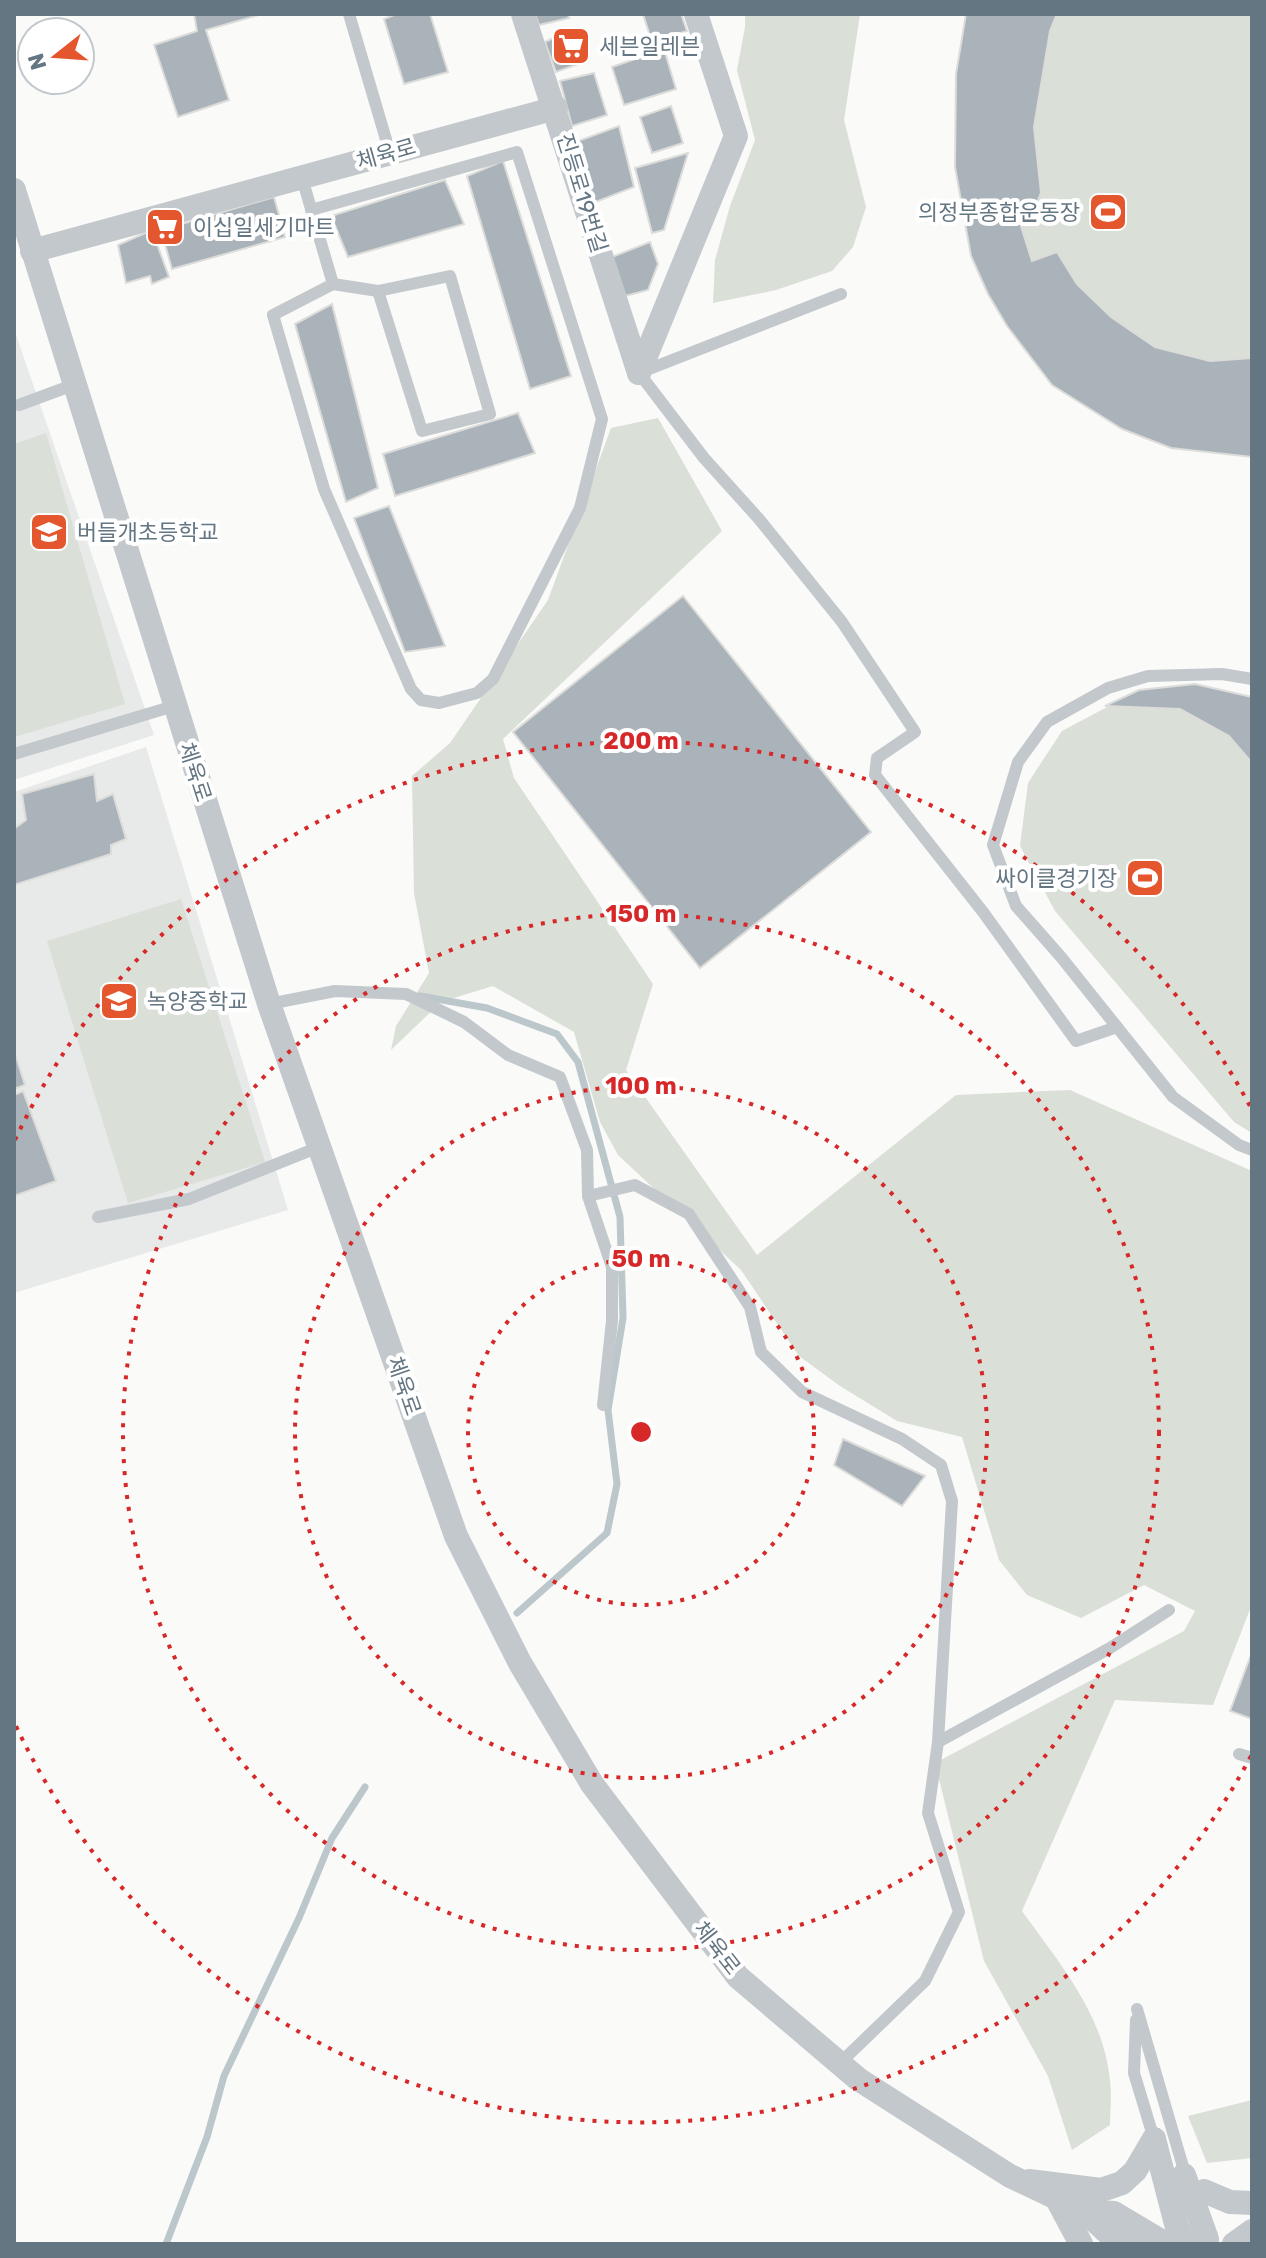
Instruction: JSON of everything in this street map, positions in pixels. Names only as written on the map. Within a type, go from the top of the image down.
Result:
[{"type":"street","name":"진등로19번길","points":[[523,14],[556,108],[639,373]]},
{"type":"street","points":[[639,373],[736,136],[696,14]]},
{"type":"street","name":"체육로","points":[[32,251],[556,108]]},
{"type":"street","name":"체육로","points":[[14,190],[269,1004],[456,1536],[520,1663],[592,1784],[738,1977],[865,2083],[1010,2176],[1084,2211],[1114,2213],[1166,2244]]},
{"type":"street","points":[[1010,2176],[1101,2190],[1122,2183],[1135,2171],[1154,2139]]},
{"type":"street","points":[[1154,2139],[1176,2224],[1202,2243]]},
{"type":"street","points":[[1184,2175],[1202,2243]]},
{"type":"street","points":[[1204,2191],[1230,2202],[1252,2203]]},
{"type":"street","points":[[1058,2201],[1081,2244]]},
{"type":"street","points":[[1084,2211],[1108,2233],[1129,2244]]},
{"type":"street","points":[[1234,2244],[1252,2231]]},
{"type":"lane","points":[[349,14],[390,153]]},
{"type":"lane","points":[[311,210],[517,152],[602,419],[580,508],[493,679],[477,693],[439,703],[421,700],[411,689],[324,489],[273,315],[333,284],[378,291],[450,276],[490,414],[422,431],[378,291]]},
{"type":"lane","points":[[302,178],[333,284]]},
{"type":"lane","points":[[841,294],[639,373],[704,458],[759,519],[842,622],[915,732],[877,758],[875,775],[983,912],[1076,1041],[1117,1027]]},
{"type":"lane","points":[[19,405],[73,385]]},
{"type":"lane","points":[[1252,679],[1222,674],[1148,676],[1108,688],[1047,722],[1018,762],[993,845],[1016,906],[1173,1097],[1239,1145],[1252,1150]]},
{"type":"lane","points":[[14,754],[174,706]]},
{"type":"lane","points":[[269,1004],[335,991],[406,994],[464,1022],[508,1055],[560,1077],[587,1150],[593,1195],[612,1267],[612,1321],[603,1405]]},
{"type":"lane","points":[[98,1217],[189,1199],[319,1147]]},
{"type":"lane","points":[[593,1195],[635,1185],[689,1214],[750,1307],[761,1352],[802,1392],[902,1439],[941,1465],[952,1501],[938,1742],[928,1813],[959,1912],[925,1981],[840,2063]]},
{"type":"lane","points":[[938,1742],[1110,1648],[1169,1610]]},
{"type":"lane","points":[[1239,1754],[1252,1758]]},
{"type":"lane","points":[[1154,2139],[1134,2073],[1137,2009],[1184,2175],[1204,2191]]},
{"type":"shaded area","points":[[745,14],[860,14],[844,120],[866,207],[853,247],[832,271],[776,290],[713,303],[715,260],[730,206],[755,140],[737,70]]},
{"type":"shaded area","name":"의정부종합운동장","points":[[966,14],[1252,14],[1252,457],[1171,448],[1052,385],[1007,326],[971,256],[956,74]]},
{"type":"shaded area","name":"버들개초등학교","points":[[14,329],[154,735],[14,780]]},
{"type":"shaded area","points":[[658,418],[722,531],[503,739],[514,778],[653,984],[626,1070],[757,1255],[956,1095],[1070,1090],[1252,1171],[1252,1604],[1213,1705],[1115,1700],[1022,1911],[1078,1991],[1090,2012],[1106,2057],[1111,2087],[1110,2125],[1072,2150],[1048,2076],[984,1961],[935,1763],[1184,1631],[1195,1611],[1144,1585],[1081,1618],[1027,1595],[999,1560],[962,1437],[897,1421],[799,1356],[741,1270],[618,1155],[600,1122],[574,1032],[493,986],[441,1002],[391,1050],[396,1026],[429,973],[414,893],[412,776],[450,743],[548,600],[611,428]]},
{"type":"shaded area","name":"버들개초등학교","points":[[46,433],[125,704],[14,737],[14,444]]},
{"type":"shaded area","name":"싸이클경기장","points":[[1195,684],[1252,697],[1252,1133],[1234,1122],[1055,911],[1020,846],[1028,783],[1062,731],[1139,690]]},
{"type":"shaded area","name":"녹양중학교","points":[[146,747],[288,1210],[14,1293],[14,792]]},
{"type":"shaded area","points":[[181,899],[265,1162],[128,1203],[47,941]]},
{"type":"shaded area","points":[[1252,2100],[1252,2158],[1207,2163],[1188,2116]]},
{"type":"building","points":[[194,14],[262,14],[206,30],[229,100],[178,117],[154,45],[197,31]]},
{"type":"building","points":[[397,14],[430,14],[448,72],[404,84],[384,19]]},
{"type":"building","points":[[535,14],[568,14],[569,18],[539,25]]},
{"type":"building","points":[[643,14],[681,14],[687,31],[652,42]]},
{"type":"building","points":[[966,14],[1057,14],[1050,31],[1034,127],[1041,193],[1029,222],[1021,226],[1032,261],[1057,252],[1077,284],[1111,317],[1155,347],[1210,361],[1252,358],[1252,457],[1171,448],[1122,429],[1052,385],[1007,326],[971,256],[955,167],[956,74]]},
{"type":"building","points":[[574,28],[584,62],[556,72],[545,42]]},
{"type":"building","points":[[664,49],[676,89],[624,105],[612,67]]},
{"type":"building","points":[[594,73],[607,115],[572,126],[560,81]]},
{"type":"building","points":[[671,106],[683,143],[652,153],[640,117]]},
{"type":"building","points":[[619,126],[634,187],[593,203],[570,144]]},
{"type":"building","points":[[688,153],[664,230],[652,233],[635,168]]},
{"type":"building","points":[[503,161],[571,376],[530,389],[467,176]]},
{"type":"building","points":[[445,180],[464,224],[348,257],[331,216]]},
{"type":"building","points":[[274,197],[285,237],[172,269],[161,230]]},
{"type":"building","points":[[152,230],[169,277],[152,284],[150,276],[126,283],[118,245]]},
{"type":"building","points":[[650,242],[658,264],[648,290],[625,296],[612,257]]},
{"type":"building","points":[[332,304],[378,488],[346,502],[295,324]]},
{"type":"building","points":[[518,413],[535,453],[395,496],[383,454]]},
{"type":"building","points":[[389,506],[445,646],[405,652],[354,518]]},
{"type":"building","points":[[683,596],[871,832],[700,968],[513,732]]},
{"type":"building","points":[[1195,684],[1252,697],[1252,763],[1229,736],[1180,709],[1105,706],[1139,690]]},
{"type":"building","points":[[94,774],[97,801],[113,794],[126,839],[111,845],[111,854],[14,885],[14,825],[15,828],[26,820],[22,794]]},
{"type":"building","points":[[14,1051],[25,1085],[14,1089]]},
{"type":"building","points":[[23,1091],[56,1181],[14,1196],[14,1095]]},
{"type":"building","points":[[843,1439],[925,1476],[902,1506],[834,1465]]},
{"type":"building","points":[[1252,1652],[1252,1719],[1230,1711]]},
{"type":"waterway","points":[[420,996],[487,1008],[557,1034],[578,1062],[620,1217],[623,1318],[608,1410],[617,1484],[607,1533],[517,1613]]},
{"type":"waterway","points":[[166,2244],[207,2137],[224,2076],[299,1918],[332,1838],[365,1787]]},
{"type":"place","name":"세븐일레븐","points":[[571,46]]},
{"type":"place","name":"의정부종합운동장","points":[[1108,212]]},
{"type":"place","name":"이십일세기마트","points":[[165,227]]},
{"type":"place","name":"버들개초등학교","points":[[49,532]]},
{"type":"place","name":"싸이클경기장","points":[[1145,878]]},
{"type":"place","name":"녹양중학교","points":[[119,1001]]}]
